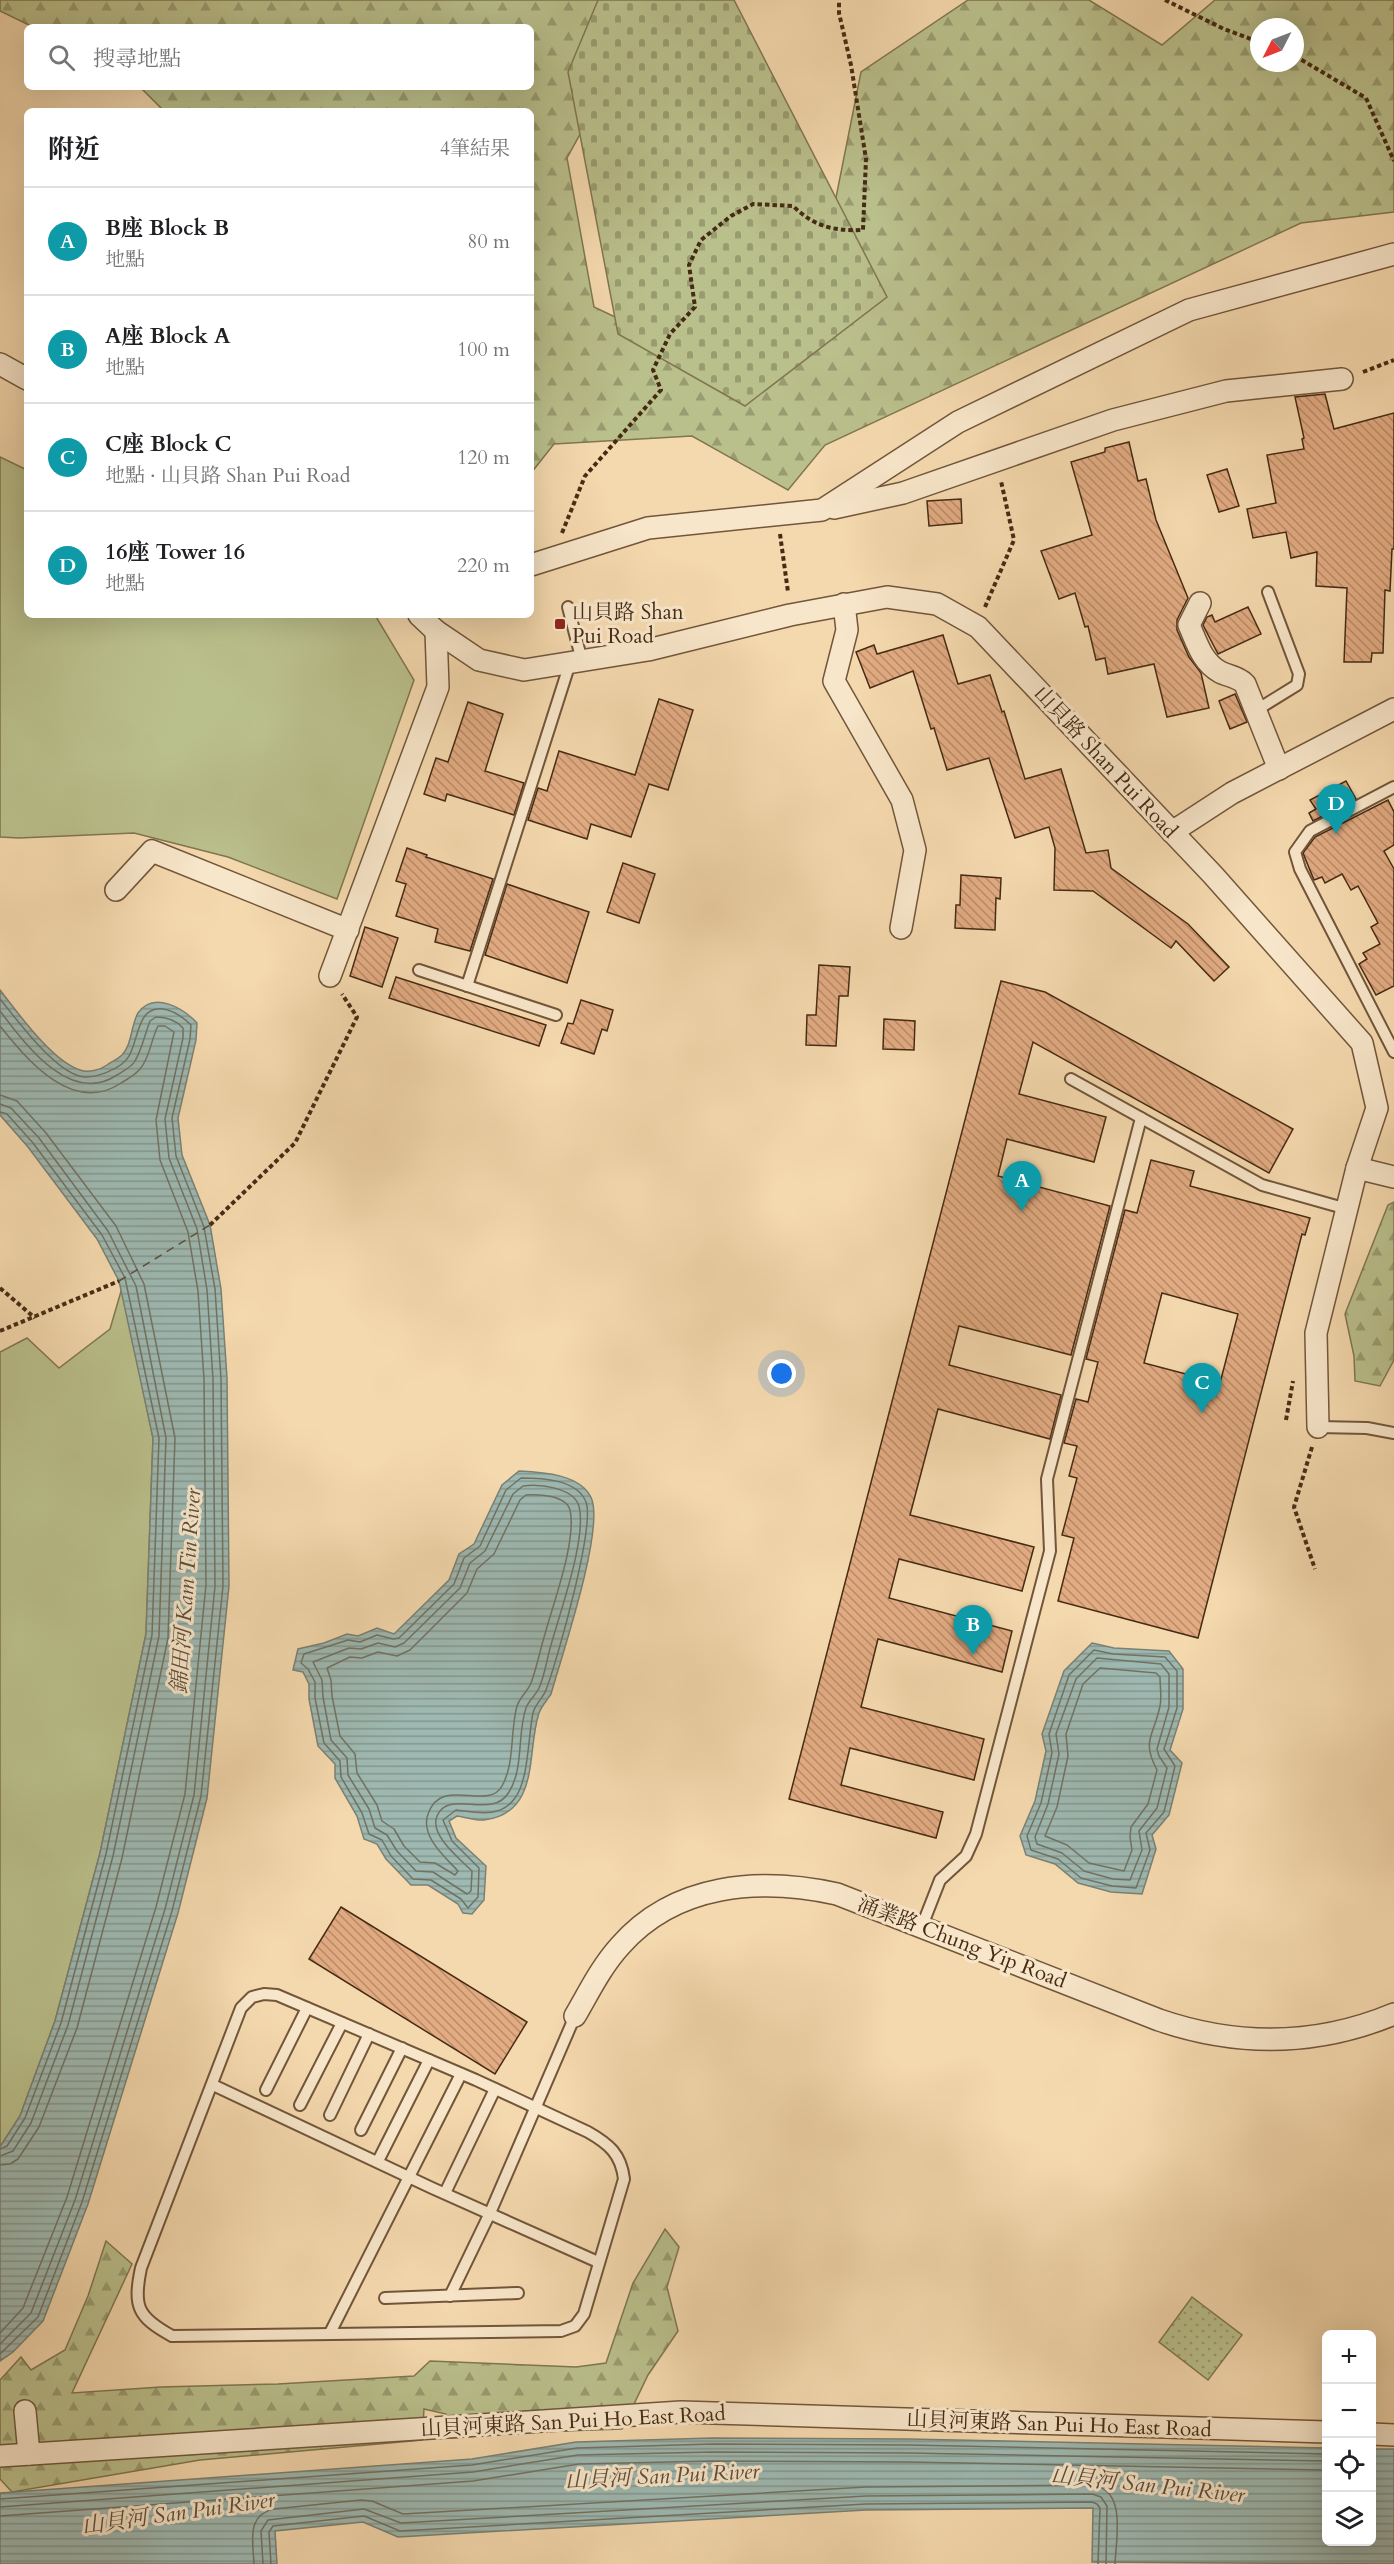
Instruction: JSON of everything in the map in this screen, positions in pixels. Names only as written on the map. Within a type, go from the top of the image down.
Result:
[{"type":"street","points":[[822,510],[958,422],[1189,310],[1394,254]]},
{"type":"street","points":[[0,364],[24,377]]},
{"type":"street","points":[[534,564],[648,528],[822,510],[903,493],[1113,420],[1226,390],[1342,379]]},
{"type":"street","name":"山貝路 Shan Pui Road","points":[[422,618],[436,631],[479,660],[524,670],[648,650],[844,604],[887,597],[937,604],[978,627],[1213,875],[1362,1043],[1377,1108],[1357,1168],[1316,1333],[1318,1427]]},
{"type":"street","points":[[1200,603],[1189,625],[1203,657],[1218,671],[1242,680],[1279,769]]},
{"type":"street","points":[[844,604],[847,630],[834,681],[902,800],[915,850],[901,928]]},
{"type":"street","points":[[330,976],[438,687],[436,631]]},
{"type":"street","points":[[1172,832],[1232,794],[1394,709]]},
{"type":"street","points":[[116,890],[152,851],[348,930]]},
{"type":"street","points":[[1357,1168],[1394,1178]]},
{"type":"street","name":"涌業路 Chung Yip Road","points":[[575,2016],[603,1969],[621,1945],[657,1914],[704,1893],[752,1885],[806,1887],[837,1894],[1159,2019],[1209,2034],[1264,2041],[1311,2038],[1353,2029],[1394,2014]]},
{"type":"street","points":[[25,2411],[29,2454]]},
{"type":"street","name":"山貝河東路 San Pui Ho East Road","points":[[0,2456],[670,2413],[1322,2432]]},
{"type":"street","points":[[1376,2434],[1394,2435]]},
{"type":"lane","points":[[1255,711],[1297,685],[1299,681],[1299,674],[1268,592]]},
{"type":"lane","points":[[467,986],[576,662],[568,607]]},
{"type":"lane","points":[[1394,787],[1310,831],[1295,852],[1300,869],[1394,1052]]},
{"type":"lane","points":[[418,970],[556,1015]]},
{"type":"lane","points":[[1071,1079],[1262,1185],[1347,1209]]},
{"type":"lane","points":[[922,1926],[940,1880],[966,1856],[976,1834],[1050,1551],[1047,1479],[1141,1118]]},
{"type":"lane","points":[[1318,1427],[1367,1428],[1394,1433]]},
{"type":"lane","points":[[264,1994],[276,1995],[307,2008],[495,2089],[605,2142],[616,2153],[622,2166],[624,2179],[584,2314],[575,2326],[561,2331],[172,2336],[158,2328],[142,2312],[135,2295],[141,2268],[241,2008],[252,1997],[264,1994]]},
{"type":"lane","points":[[266,2090],[307,2008]]},
{"type":"lane","points":[[450,2296],[490,2213],[575,2016]]},
{"type":"lane","points":[[300,2106],[342,2023]]},
{"type":"lane","points":[[330,2115],[369,2034]]},
{"type":"lane","points":[[361,2130],[402,2048]]},
{"type":"lane","points":[[378,2161],[429,2060]]},
{"type":"lane","points":[[330,2333],[461,2074]]},
{"type":"lane","points":[[213,2085],[598,2262]]},
{"type":"lane","points":[[445,2193],[495,2089]]},
{"type":"lane","points":[[386,2298],[518,2293]]},
{"type":"path","points":[[551,558],[585,476],[661,390],[653,370],[670,334],[695,307],[688,265],[700,240],[731,216],[753,204],[793,206],[807,220],[842,231],[863,230],[866,159],[851,65],[839,13],[839,0]]},
{"type":"path","points":[[1165,0],[1224,29],[1250,39]]},
{"type":"path","points":[[1304,61],[1366,98],[1394,161]]},
{"type":"path","points":[[1342,379],[1394,360]]},
{"type":"path","points":[[982,613],[1014,540],[996,460]]},
{"type":"path","points":[[778,516],[789,599]]},
{"type":"path","points":[[210,1225],[295,1143],[357,1017],[330,976]]},
{"type":"path","points":[[0,1331],[119,1281]]},
{"type":"path","points":[[0,1288],[35,1318]]},
{"type":"path","points":[[1286,1420],[1294,1377]]},
{"type":"path","points":[[1315,1569],[1294,1507],[1318,1427]]},
{"type":"green space","points":[[0,0],[654,0],[567,158],[594,307],[756,384],[816,298],[861,72],[968,0],[1089,0],[1162,45],[1215,0],[1394,0],[1394,212],[1301,223],[825,445],[788,490],[692,436],[554,444],[534,469],[534,108],[161,108],[143,90],[534,90],[534,24],[27,24],[0,11]]},
{"type":"green space","points":[[598,0],[734,0],[887,297],[745,406],[618,334],[568,72]]},
{"type":"green space","points":[[0,457],[24,469],[24,618],[377,618],[414,680],[337,899],[228,857],[134,833],[0,837]]},
{"type":"green space","points":[[1394,1202],[1394,1360],[1380,1386],[1355,1381],[1354,1356],[1345,1314],[1388,1205]]},
{"type":"green space","points":[[122,1288],[153,1438],[146,1634],[100,1853],[55,2021],[20,2116],[0,2147],[0,1352],[27,1338],[59,1368],[110,1329]]},
{"type":"green space","points":[[665,2229],[679,2247],[667,2287],[678,2331],[648,2375],[622,2429],[451,2438],[446,2414],[424,2409],[422,2440],[200,2460],[12,2492],[0,2479],[0,2380],[21,2357],[31,2370],[65,2350],[88,2296],[106,2241],[132,2264],[72,2393],[414,2376],[430,2361],[576,2367],[606,2363],[633,2283]]},
{"type":"green space","points":[[1192,2297],[1242,2335],[1208,2380],[1159,2342]]},
{"type":"water","name":"錦田河 Kam Tin River","points":[[0,990],[47,1047],[69,1065],[83,1071],[101,1068],[122,1055],[128,1046],[138,1013],[152,1003],[169,1004],[185,1012],[197,1023],[196,1040],[178,1118],[182,1155],[210,1225],[221,1289],[227,1378],[229,1586],[207,1798],[178,1913],[88,2204],[43,2321],[13,2352],[0,2361],[0,2147],[20,2116],[55,2021],[100,1853],[146,1634],[153,1438],[119,1281],[97,1239],[28,1147],[0,1115]]},
{"type":"water","points":[[519,1471],[560,1476],[580,1485],[587,1491],[592,1500],[594,1516],[592,1539],[580,1595],[551,1694],[539,1713],[528,1778],[523,1793],[515,1806],[502,1815],[484,1820],[457,1816],[449,1821],[456,1838],[486,1866],[484,1900],[472,1914],[463,1913],[458,1904],[428,1885],[411,1885],[386,1859],[377,1844],[364,1839],[357,1816],[335,1778],[335,1764],[318,1746],[309,1699],[309,1684],[303,1672],[293,1670],[298,1649],[324,1643],[347,1634],[358,1636],[377,1628],[394,1634],[449,1580],[459,1554],[474,1544],[502,1485]]},
{"type":"water","points":[[1092,1643],[1114,1648],[1169,1651],[1183,1669],[1183,1709],[1170,1750],[1182,1763],[1169,1815],[1152,1835],[1156,1849],[1142,1894],[1111,1892],[1078,1883],[1055,1864],[1026,1855],[1020,1836],[1035,1801],[1046,1751],[1042,1734],[1064,1671]]},
{"type":"water","name":"山貝河 San Pui River","points":[[712,2438],[908,2439],[1322,2448],[1322,2546],[1376,2546],[1376,2449],[1394,2449],[1394,2564],[1092,2562],[1093,2508],[866,2510],[398,2537],[363,2522],[275,2531],[277,2564],[0,2564],[0,2493],[472,2459],[576,2442]]},
{"type":"building","points":[[1325,394],[1334,429],[1394,413],[1394,549],[1392,549],[1390,591],[1385,590],[1383,653],[1372,653],[1371,662],[1344,662],[1347,588],[1316,586],[1317,552],[1291,558],[1286,532],[1253,538],[1247,509],[1276,503],[1267,455],[1304,449],[1302,439],[1304,438],[1295,397]]},
{"type":"building","points":[[1129,442],[1138,481],[1146,479],[1156,520],[1188,598],[1177,620],[1177,630],[1189,657],[1201,673],[1209,708],[1167,717],[1154,664],[1108,674],[1105,658],[1096,660],[1088,626],[1085,627],[1075,593],[1059,599],[1041,551],[1092,535],[1071,462],[1105,452],[1105,448]]},
{"type":"building","points":[[1227,469],[1239,506],[1219,512],[1207,475]]},
{"type":"building","points":[[961,499],[962,523],[929,526],[927,501]]},
{"type":"building","points":[[1248,607],[1261,634],[1218,654],[1203,625],[1207,617],[1212,615],[1215,622]]},
{"type":"building","points":[[943,635],[958,684],[990,675],[1025,779],[1061,769],[1086,853],[1108,850],[1111,868],[1188,924],[1229,967],[1214,981],[1176,941],[1171,948],[1093,891],[1054,890],[1055,848],[1049,827],[1015,838],[989,758],[947,770],[934,728],[931,729],[913,671],[870,688],[856,652],[874,645],[877,654]]},
{"type":"building","points":[[1235,694],[1247,722],[1230,729],[1219,701]]},
{"type":"building","points":[[659,699],[693,710],[668,790],[649,784],[631,837],[591,824],[587,839],[528,820],[538,788],[547,791],[559,751],[635,775]]},
{"type":"building","points":[[468,702],[503,714],[485,771],[524,783],[514,815],[447,794],[445,801],[424,794],[436,758],[448,762]]},
{"type":"building","points":[[1346,781],[1356,799],[1313,821],[1309,813],[1316,809],[1310,800]]},
{"type":"building","points":[[1388,800],[1394,812],[1394,845],[1384,851],[1394,869],[1394,986],[1376,995],[1359,964],[1367,959],[1363,953],[1380,944],[1371,927],[1378,923],[1358,886],[1351,890],[1342,874],[1325,883],[1322,877],[1314,880],[1303,853],[1315,837]]},
{"type":"building","points":[[407,848],[427,855],[426,857],[493,879],[470,951],[435,942],[438,929],[396,916],[406,884],[396,881]]},
{"type":"building","points":[[623,863],[655,874],[639,923],[607,912]]},
{"type":"building","points":[[961,875],[1001,878],[1000,899],[996,898],[995,930],[955,928],[956,905],[960,905]]},
{"type":"building","points":[[507,884],[589,912],[567,983],[485,955]]},
{"type":"building","points":[[365,927],[398,938],[382,987],[350,976]]},
{"type":"building","points":[[819,965],[850,967],[848,996],[839,996],[836,1046],[806,1045],[807,1015],[816,1015]]},
{"type":"building","points":[[396,977],[546,1025],[539,1046],[389,998]]},
{"type":"building","points":[[1001,981],[1045,992],[1293,1129],[1269,1173],[1033,1042],[1019,1094],[1106,1117],[1094,1162],[1007,1139],[998,1176],[1110,1206],[1071,1355],[959,1326],[949,1365],[1061,1395],[1050,1439],[938,1409],[910,1515],[1034,1547],[1022,1591],[899,1559],[889,1598],[1012,1631],[1002,1672],[878,1639],[861,1707],[984,1739],[974,1780],[850,1748],[841,1785],[943,1812],[936,1838],[789,1799]]},
{"type":"building","points":[[581,1000],[613,1010],[607,1031],[602,1029],[594,1054],[561,1043],[568,1023],[573,1024]]},
{"type":"building","points":[[884,1019],[915,1021],[914,1050],[883,1049]]},
{"type":"building","points":[[1151,1160],[1194,1171],[1190,1186],[1310,1218],[1305,1235],[1302,1234],[1198,1638],[1058,1601],[1074,1538],[1062,1535],[1077,1478],[1069,1476],[1077,1446],[1064,1443],[1076,1399],[1088,1402],[1098,1362],[1086,1359],[1125,1210],[1137,1213]],"holes":[[[1162,1293],[1238,1314],[1220,1383],[1144,1363]]]},
{"type":"building","points":[[341,1907],[527,2022],[495,2074],[309,1959]]},
{"type":"ferry route","points":[[119,1281],[210,1225]]},
{"type":"place","name":"山貝路 Shan Pui Road","points":[[560,624]]},
{"type":"place","name":"16座 Tower 16","points":[[1336,834]]},
{"type":"place","name":"B座 Block B","points":[[1022,1211]]},
{"type":"place","name":"C座 Block C","points":[[1202,1413]]},
{"type":"place","name":"A座 Block A","points":[[973,1655]]}]
